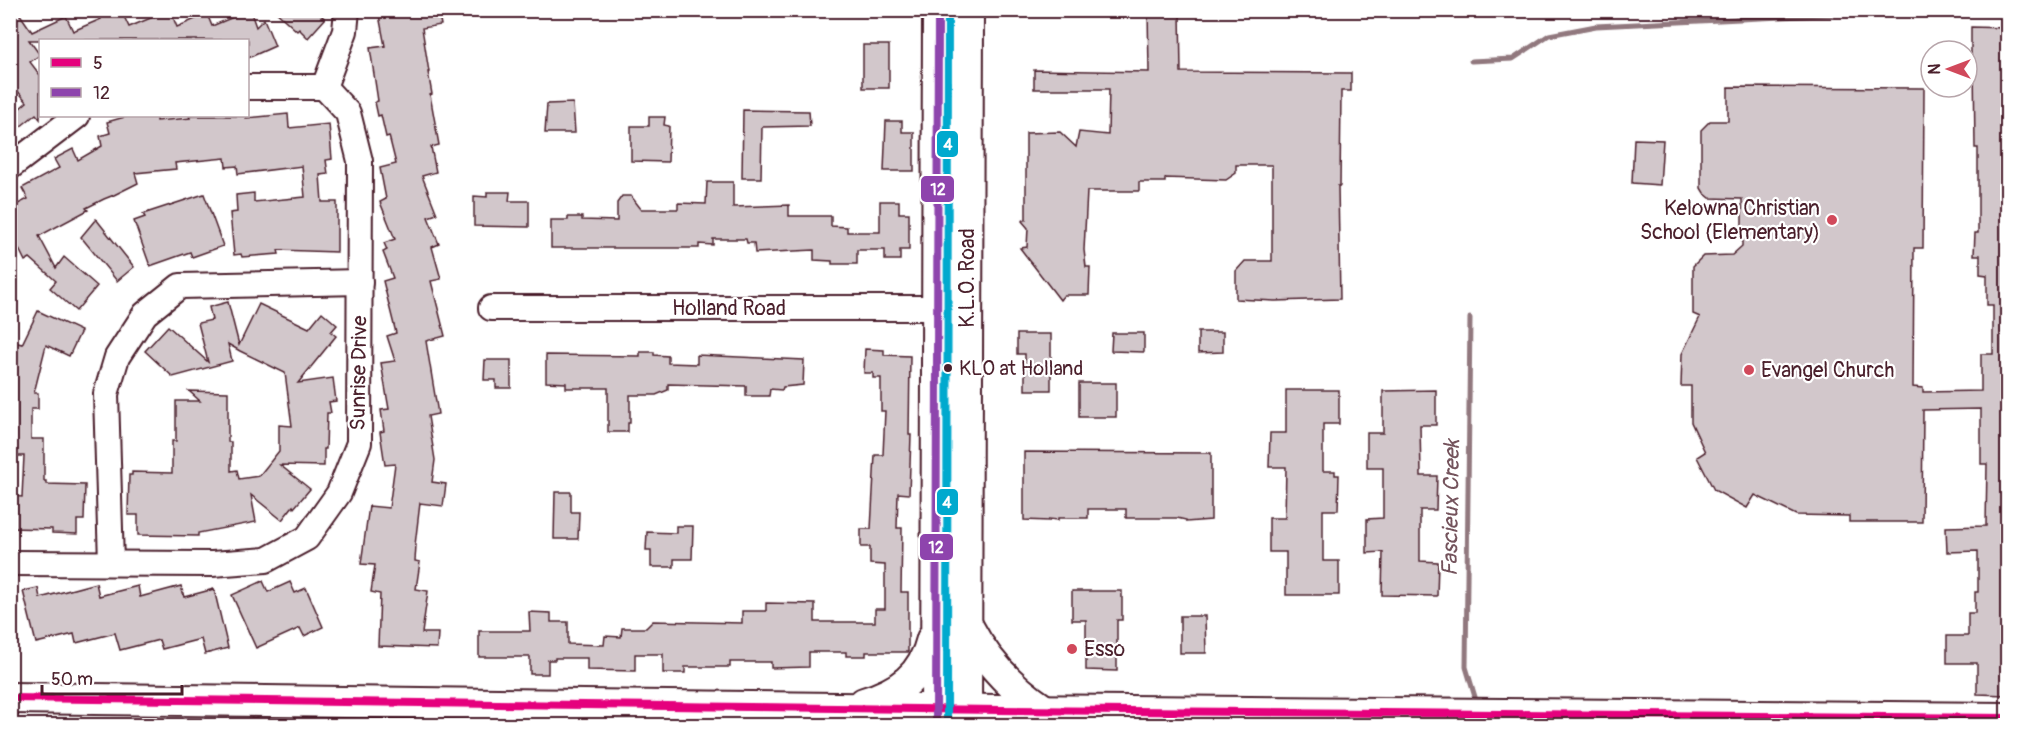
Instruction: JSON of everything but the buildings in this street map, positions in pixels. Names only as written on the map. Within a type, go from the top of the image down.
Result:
[{"type":"main road","name":"K.L.O. Road","points":[[936,717],[938,10]]},
{"type":"main road","name":"K.L.O. Road","points":[[966,718],[968,10]]},
{"type":"main road","points":[[966,624],[979,648],[1000,673],[1022,695],[1044,710]]},
{"type":"main road","points":[[849,708],[882,698],[899,688],[916,673],[928,656],[936,625]]},
{"type":"main road","points":[[10,698],[849,708],[966,718],[1044,710],[2007,718]]},
{"type":"street","points":[[249,87],[324,87],[345,31],[347,10]]},
{"type":"street","name":"Sunrise Drive","points":[[10,562],[212,564],[266,560],[307,538],[339,493],[358,444],[360,161],[348,113],[324,87]]},
{"type":"street","points":[[10,167],[76,117]]},
{"type":"street","points":[[111,563],[106,394],[117,357],[145,314],[180,286],[360,282]]},
{"type":"street","name":"Holland Road","points":[[491,308],[967,308]]},
{"type":"waterway","name":"Fascieux Creek","points":[[1471,61],[1513,59],[1549,35],[1596,26],[1922,10]]},
{"type":"waterway","name":"Fascieux Creek","points":[[1470,318],[1466,667],[1475,697]]},
{"type":"transit line","name":"12","points":[[936,726],[938,10]]},
{"type":"transit line","name":"4","points":[[947,726],[948,10]]},
{"type":"transit line","name":"5","points":[[10,698],[1000,710],[2008,718]]},
{"type":"place","name":"Kelowna Christian School (Elementary)","points":[[1832,220]]},
{"type":"place","name":"KLO at Holland","points":[[948,368]]},
{"type":"place","name":"Evangel Church","points":[[1749,370]]},
{"type":"place","name":"Esso","points":[[1072,649]]}]
